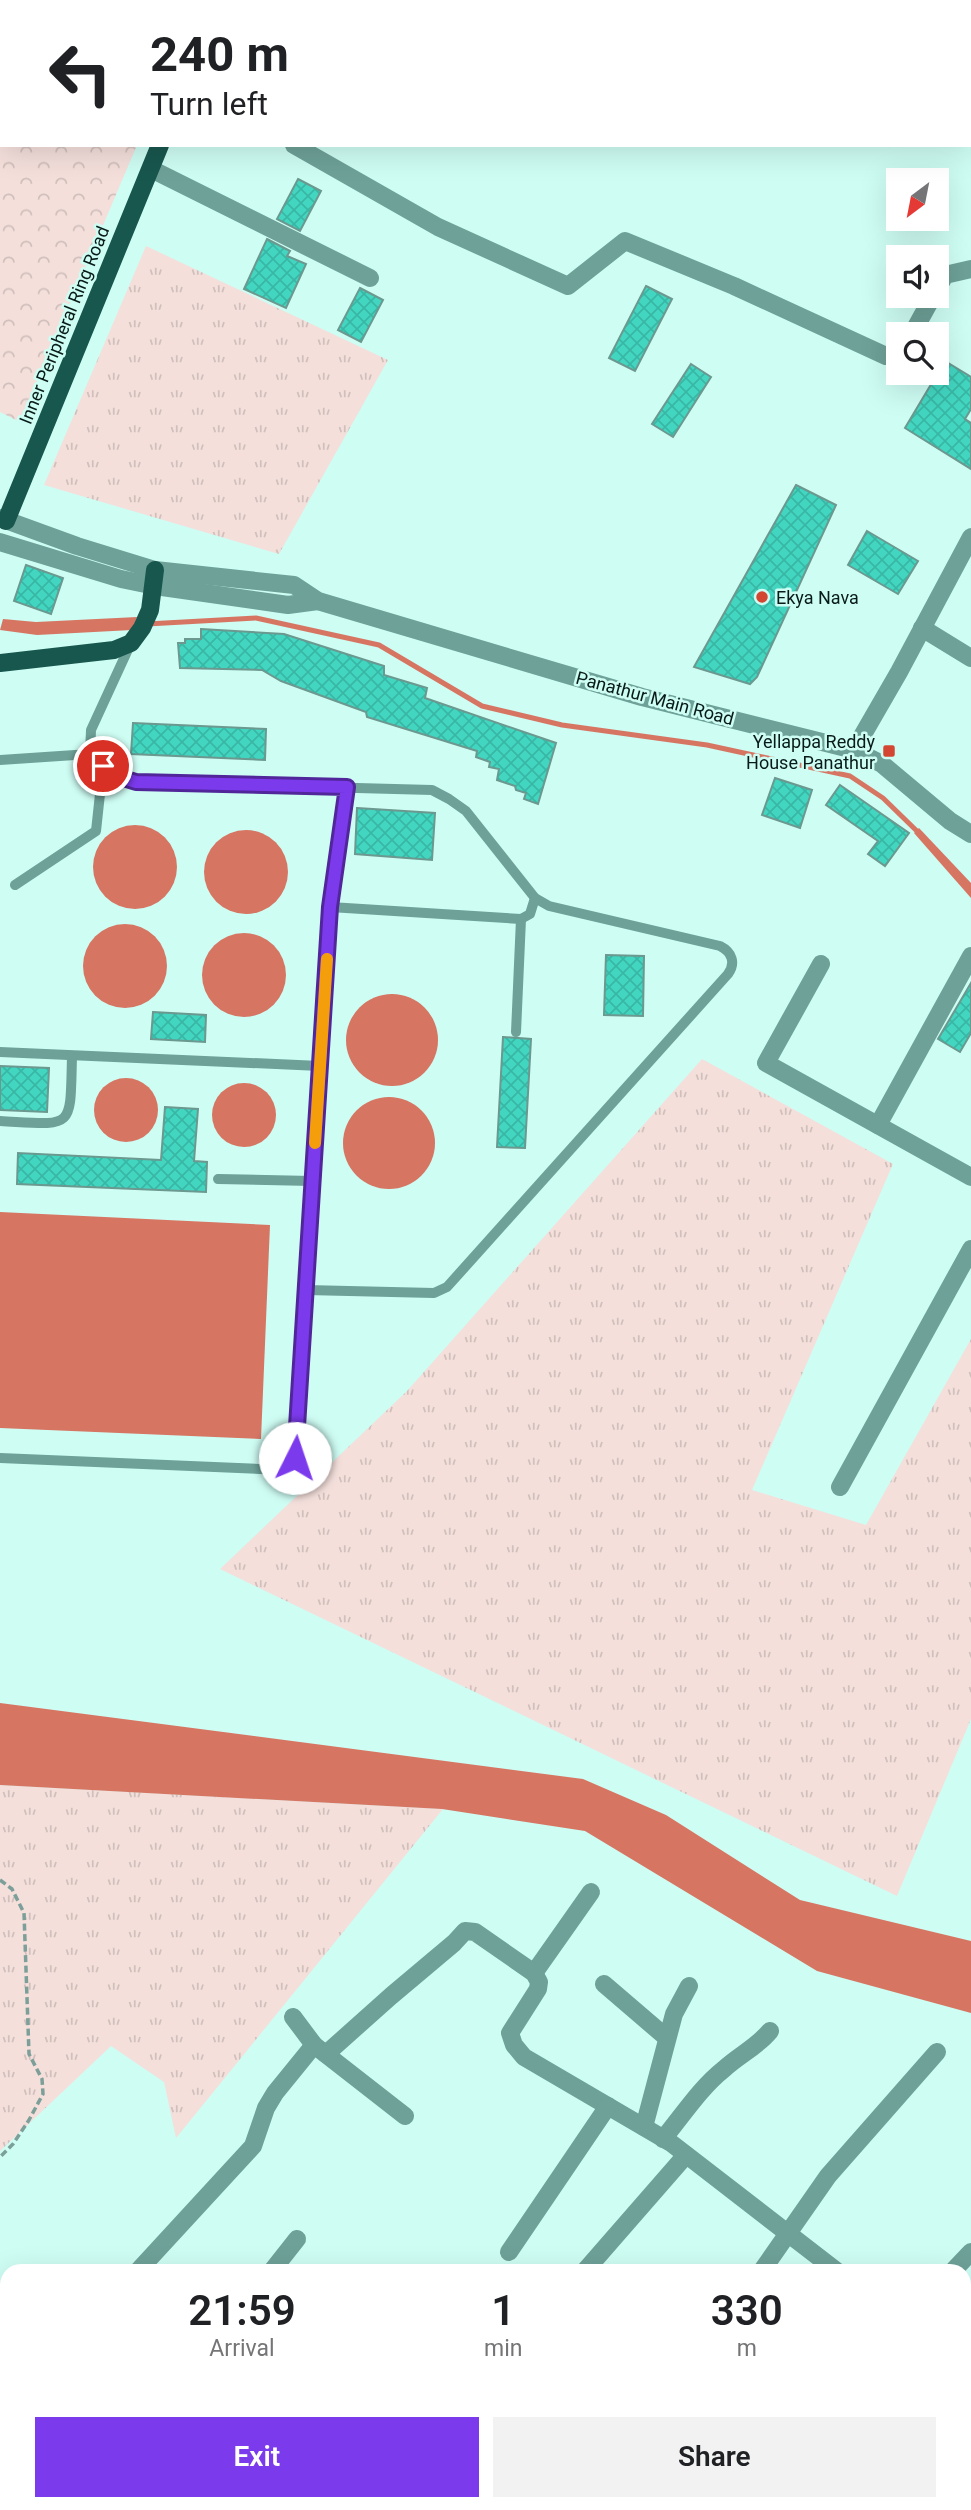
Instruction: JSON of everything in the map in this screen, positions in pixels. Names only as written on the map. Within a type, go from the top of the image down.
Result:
[{"type":"main road","name":"Inner Peripheral Ring Road","points":[[3,519],[159,147]]},
{"type":"main road","points":[[0,663],[114,650],[131,643],[150,610],[155,578]]},
{"type":"street","points":[[298,147],[438,227],[568,286],[625,241],[734,286],[886,356]]},
{"type":"street","points":[[151,169],[370,278]]},
{"type":"street","points":[[949,274],[971,269]]},
{"type":"street","name":"Panathur Main Road","points":[[3,519],[155,578],[288,605],[318,601],[642,697],[854,750],[882,764],[950,821],[971,834]]},
{"type":"street","points":[[854,750],[971,537]]},
{"type":"street","name":"Panathur Main Road","points":[[0,542],[121,579],[155,578]]},
{"type":"street","points":[[922,628],[971,658]]},
{"type":"street","points":[[878,1125],[971,956]]},
{"type":"street","points":[[821,964],[766,1063],[971,1177]]},
{"type":"street","points":[[839,1487],[971,1249]]},
{"type":"street","points":[[534,1973],[591,1892]]},
{"type":"street","points":[[144,2264],[253,2146],[266,2108],[275,2092],[320,2050],[391,1996],[465,1931],[475,1932],[534,1973],[539,1982],[538,1989],[510,2033],[514,2045],[524,2057],[663,2139],[789,2231],[828,2264]]},
{"type":"street","points":[[604,1984],[667,2038]]},
{"type":"street","points":[[644,2127],[674,2014],[689,1986]]},
{"type":"street","points":[[293,2017],[320,2050],[405,2116]]},
{"type":"street","points":[[663,2139],[704,2088],[724,2068],[759,2044],[770,2031]]},
{"type":"street","points":[[766,2264],[828,2176],[937,2052]]},
{"type":"street","points":[[509,2252],[608,2106]]},
{"type":"street","points":[[591,2264],[686,2155]]},
{"type":"street","points":[[277,2264],[297,2239]]},
{"type":"lane","points":[[90,754],[92,730],[131,643]]},
{"type":"lane","points":[[0,760],[90,754],[110,774],[136,782],[432,790],[466,811],[536,898],[549,906],[720,946],[730,953],[731,970],[447,1287],[434,1293],[306,1290]]},
{"type":"lane","points":[[15,884],[96,831],[103,766]]},
{"type":"lane","points":[[0,1458],[283,1470],[290,1466],[295,1458],[330,907],[347,787]]},
{"type":"lane","points":[[330,907],[521,919],[530,915],[536,898]]},
{"type":"lane","points":[[516,1032],[521,919]]},
{"type":"lane","points":[[0,1052],[320,1066]]},
{"type":"lane","points":[[0,1121],[53,1124],[65,1119],[71,1108],[72,1056]]},
{"type":"lane","points":[[218,1179],[313,1181]]},
{"type":"path","points":[[0,1880],[12,1889],[24,1913],[29,2054],[42,2079],[43,2094],[29,2120],[0,2157]]},
{"type":"green space","points":[[0,147],[136,147],[20,422],[0,412]]},
{"type":"green space","points":[[146,246],[388,360],[279,554],[44,485]]},
{"type":"green space","points":[[702,1059],[893,1164],[752,1490],[866,1525],[971,1339],[971,1719],[897,1896],[220,1569],[407,1391]]},
{"type":"green space","points":[[0,1785],[443,1809],[176,2138],[164,2082],[111,2046],[0,2151]]},
{"type":"shaded area","points":[[137,617],[132,630],[37,635],[0,630],[3,619],[36,622]]},
{"type":"shaded area","points":[[135,825],[158,832],[170,844],[177,867],[170,890],[158,902],[135,909],[112,902],[100,890],[93,867],[100,844],[112,832]]},
{"type":"shaded area","points":[[919,828],[971,883],[971,898],[914,833]]},
{"type":"shaded area","points":[[246,830],[269,837],[281,849],[288,872],[281,895],[269,907],[246,914],[223,907],[211,895],[204,872],[211,849],[223,837]]},
{"type":"shaded area","points":[[125,924],[148,931],[160,943],[167,966],[160,989],[148,1001],[125,1008],[102,1001],[90,989],[83,966],[90,943],[102,931]]},
{"type":"shaded area","points":[[244,933],[267,940],[279,952],[286,975],[279,998],[267,1010],[244,1017],[221,1010],[209,998],[202,975],[209,952],[221,940]]},
{"type":"shaded area","points":[[392,994],[410,997],[425,1007],[435,1022],[438,1040],[435,1058],[425,1073],[410,1083],[392,1086],[374,1083],[359,1073],[349,1058],[346,1040],[349,1022],[359,1007],[374,997]]},
{"type":"shaded area","points":[[126,1078],[144,1084],[152,1092],[158,1110],[152,1128],[144,1136],[126,1142],[108,1136],[100,1128],[94,1110],[100,1092],[108,1084]]},
{"type":"shaded area","points":[[244,1083],[262,1089],[270,1097],[276,1115],[270,1133],[262,1141],[244,1147],[226,1141],[218,1133],[212,1115],[218,1097],[226,1089]]},
{"type":"shaded area","points":[[389,1097],[407,1100],[422,1110],[432,1125],[435,1143],[432,1161],[422,1176],[407,1186],[389,1189],[371,1186],[356,1176],[346,1161],[343,1143],[346,1125],[356,1110],[371,1100]]},
{"type":"shaded area","points":[[0,1212],[270,1225],[261,1439],[0,1428]]},
{"type":"shaded area","points":[[0,1703],[583,1779],[666,1815],[800,1900],[971,1941],[971,2013],[817,1971],[585,1831],[442,1809],[0,1785]]},
{"type":"building","points":[[298,179],[321,191],[300,231],[277,219]]},
{"type":"building","points":[[267,239],[290,251],[287,256],[306,264],[286,308],[244,289]]},
{"type":"building","points":[[646,286],[672,299],[635,371],[609,358]]},
{"type":"building","points":[[360,288],[383,300],[361,342],[338,330]]},
{"type":"building","points":[[949,363],[971,377],[971,409],[965,419],[971,423],[971,469],[905,428],[931,385],[949,385]]},
{"type":"building","points":[[691,364],[711,377],[673,437],[652,424]]},
{"type":"building","points":[[796,485],[836,505],[757,677],[750,684],[694,667]]},
{"type":"building","points":[[867,531],[918,561],[898,594],[848,565]]},
{"type":"building","points":[[26,565],[63,578],[51,614],[14,601]]},
{"type":"building","points":[[201,629],[284,634],[384,666],[384,675],[427,688],[425,698],[556,743],[538,804],[524,799],[526,793],[516,790],[515,786],[497,780],[499,769],[489,767],[490,762],[476,757],[477,751],[367,717],[366,712],[281,681],[262,670],[180,668],[178,643],[185,643],[185,639],[201,639]]},
{"type":"building","points":[[133,723],[266,729],[265,760],[131,754]]},
{"type":"building","points":[[775,778],[812,790],[800,828],[762,815]]},
{"type":"building","points":[[840,785],[909,833],[885,866],[868,854],[878,841],[826,805]]},
{"type":"building","points":[[357,808],[435,813],[432,860],[355,854]]},
{"type":"building","points":[[606,955],[644,956],[643,1016],[604,1015]]},
{"type":"building","points":[[971,983],[971,1033],[960,1052],[938,1039]]},
{"type":"building","points":[[153,1012],[206,1015],[205,1042],[151,1039]]},
{"type":"building","points":[[503,1037],[531,1039],[525,1148],[497,1147]]},
{"type":"building","points":[[0,1066],[49,1068],[47,1112],[0,1110]]},
{"type":"building","points":[[165,1107],[198,1109],[194,1161],[207,1162],[206,1192],[17,1184],[18,1153],[161,1160]]},
{"type":"waterway","points":[[147,624],[256,618],[379,645],[482,706],[562,725],[707,745],[850,776],[883,798],[922,836]]},
{"type":"slow traffic","points":[[315,1143],[327,959]]},
{"type":"place","name":"Ekya Nava","points":[[762,597]]},
{"type":"place","name":"Yellappa Reddy House Panathur","points":[[889,751]]},
{"type":"route","points":[[103,766],[110,774],[136,782],[347,787],[330,907],[295,1458]]}]
